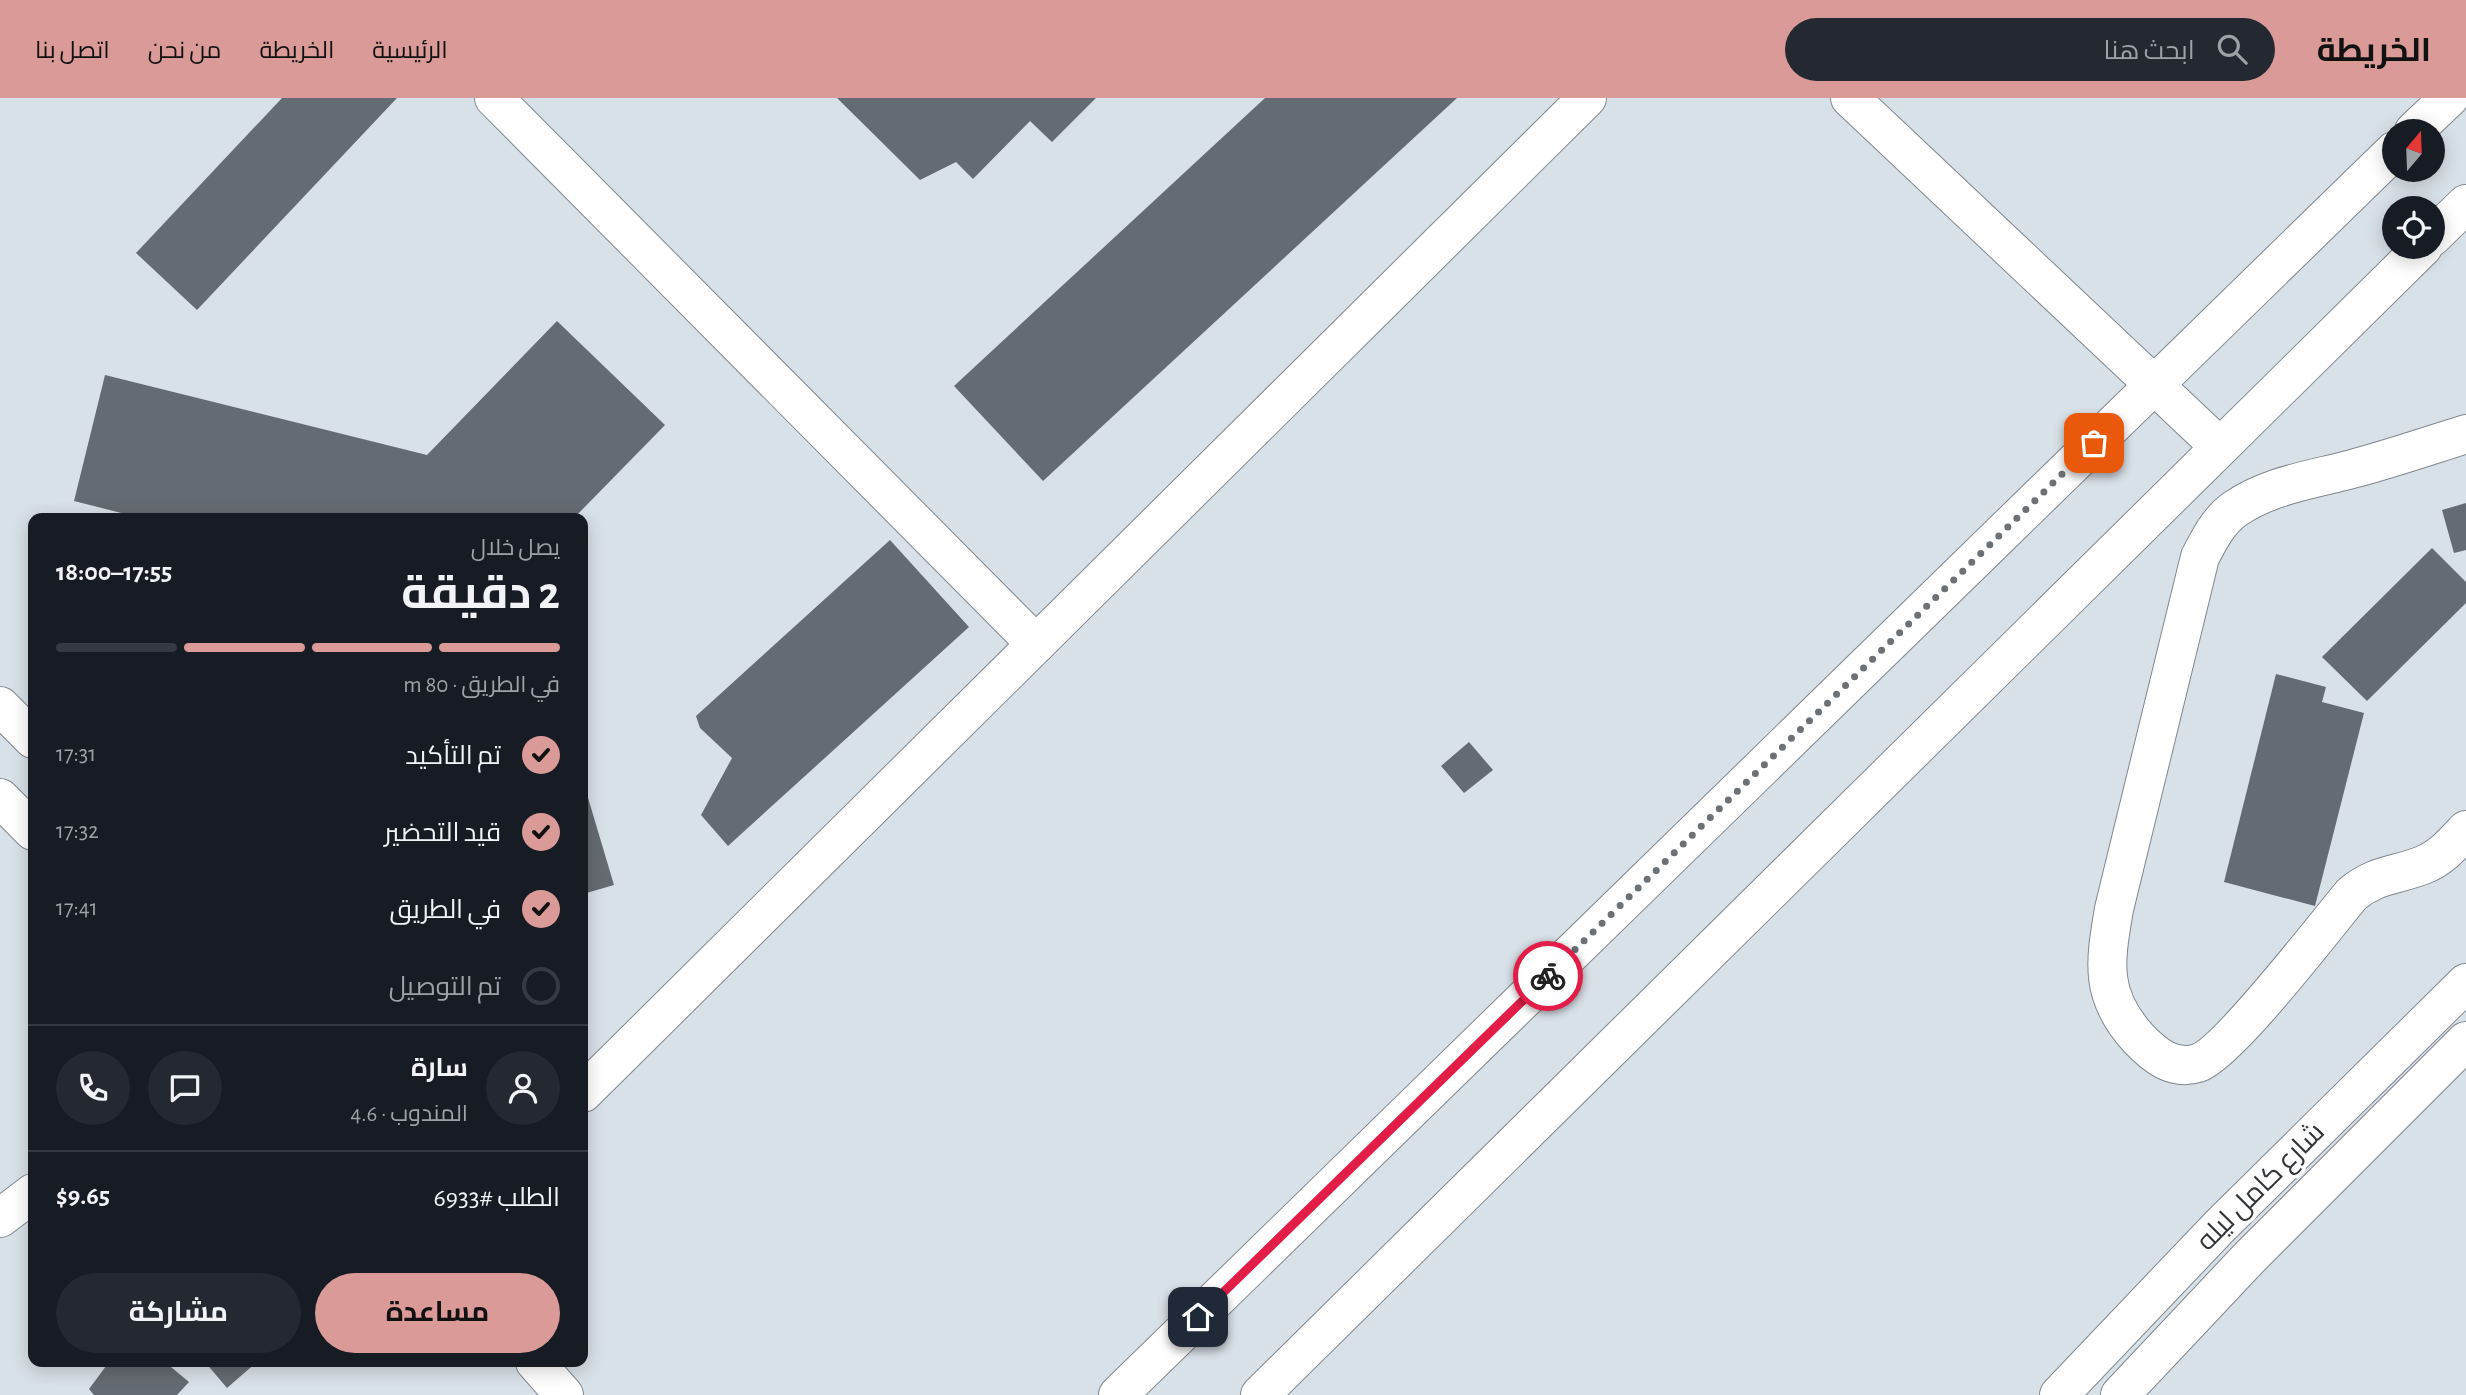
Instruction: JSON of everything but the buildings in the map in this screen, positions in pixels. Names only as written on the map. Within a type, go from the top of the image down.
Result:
[{"type":"street","points":[[494,98],[1036,644]]},
{"type":"street","points":[[588,1088],[1587,98]]},
{"type":"street","points":[[1850,98],[2220,447]]},
{"type":"street","points":[[2427,119],[2449,98]]},
{"type":"street","points":[[1118,1395],[2382,163]]},
{"type":"street","points":[[2445,224],[2466,204]]},
{"type":"street","points":[[1259,1395],[2411,259]]},
{"type":"street","points":[[2466,434],[2352,469],[2293,482],[2232,511],[2213,533],[2200,558],[2114,909],[2107,964],[2112,1002],[2121,1019],[2164,1060],[2181,1065],[2198,1063],[2229,1040],[2352,894],[2378,876],[2410,870],[2440,856],[2466,831]]},
{"type":"street","points":[[0,706],[28,734]]},
{"type":"street","points":[[0,798],[28,826]]},
{"type":"street","name":"شارع كامل ليله","points":[[2059,1395],[2219,1227],[2466,983]]},
{"type":"street","name":"شارع كامل ليله","points":[[2120,1395],[2249,1258],[2466,1041]]},
{"type":"street","points":[[0,1218],[28,1197]]},
{"type":"street","points":[[539,1367],[564,1395]]},
{"type":"way so far","points":[[1548,976],[2094,443]]},
{"type":"route","points":[[1198,1317],[1548,976]]}]
